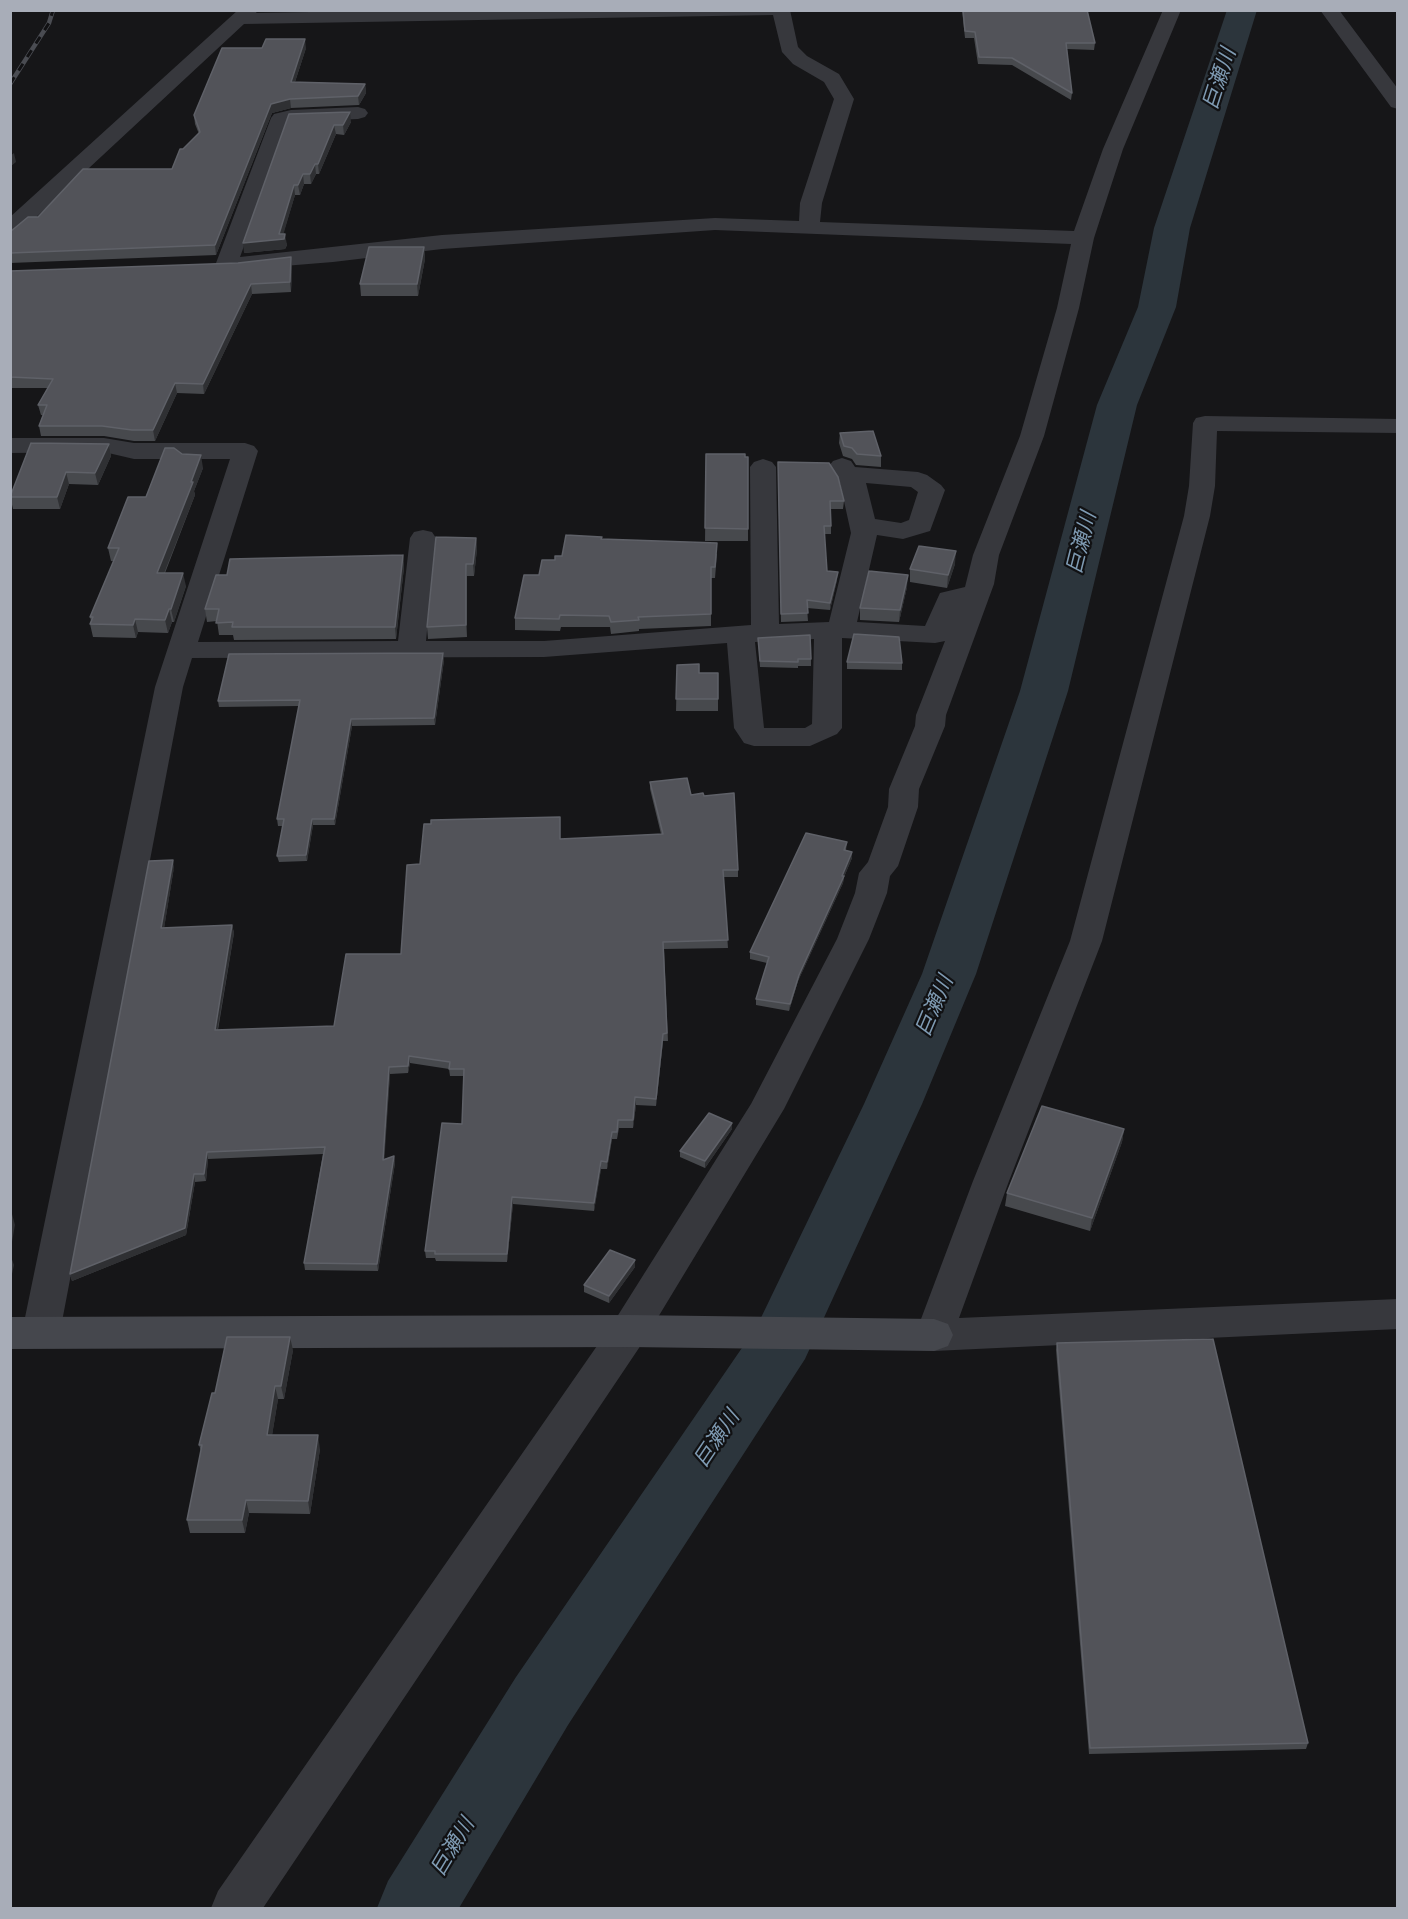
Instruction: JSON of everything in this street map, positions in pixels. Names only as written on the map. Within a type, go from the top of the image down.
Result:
[{"type":"street","points":[[10,229],[245,15],[769,10]]},
{"type":"street","points":[[781,10],[789,48],[800,60],[832,78],[844,99],[811,203],[809,229]]},
{"type":"street","points":[[235,1908],[629,1330],[766,1109],[853,939],[871,893],[875,873],[882,866],[903,807],[904,789],[930,726],[931,715],[976,592],[986,555],[1032,436],[1068,308],[1083,238],[1113,149],[1172,10]]},
{"type":"street","points":[[1329,10],[1398,103]]},
{"type":"street","points":[[227,263],[281,118],[358,113]]},
{"type":"street","points":[[205,264],[333,255],[442,242],[715,224],[1083,238]]},
{"type":"street","points":[[933,1335],[1086,941],[1197,516],[1202,486],[1205,423],[1326,427],[1398,426]]},
{"type":"street","points":[[10,446],[104,445],[134,452],[245,451],[169,687],[26,1332],[629,1330],[933,1335],[1398,1314]]},
{"type":"street","points":[[763,467],[752,633],[749,728],[754,737],[810,737],[826,728],[834,630],[864,532],[853,483],[845,470],[918,480],[932,490],[921,525],[903,531],[863,525]]},
{"type":"street","points":[[411,651],[423,538]]},
{"type":"street","points":[[939,692],[921,683],[935,634],[950,599],[976,592]]},
{"type":"street","points":[[181,650],[544,649],[752,633],[834,630],[935,634]]},
{"type":"building","points":[[963,10],[1087,10],[1095,43],[1066,43],[1072,93],[1012,58],[979,57],[975,32],[965,31]]},
{"type":"building","points":[[266,39],[305,39],[291,82],[365,84],[358,96],[290,99],[271,104],[215,245],[10,253],[10,232],[28,217],[38,217],[83,169],[172,169],[180,149],[183,149],[200,132],[194,115],[222,48],[262,48]]},
{"type":"building","points":[[350,112],[343,125],[334,125],[318,164],[315,164],[310,174],[303,174],[298,185],[294,185],[279,234],[285,234],[284,239],[243,243],[289,114]]},
{"type":"building","points":[[369,247],[424,247],[417,284],[360,284]]},
{"type":"building","points":[[291,257],[290,282],[251,284],[203,384],[175,383],[153,430],[102,426],[39,426],[47,405],[38,405],[53,379],[10,377],[10,271],[238,263]]},
{"type":"building","points":[[873,431],[881,456],[857,454],[852,448],[844,446],[840,433]]},
{"type":"building","points":[[31,443],[109,444],[95,473],[66,472],[57,497],[10,497]]},
{"type":"building","points":[[165,448],[174,448],[182,454],[201,455],[191,482],[193,482],[157,573],[183,573],[171,609],[165,620],[135,619],[133,625],[90,624],[93,617],[90,617],[119,548],[108,548],[128,497],[146,497]]},
{"type":"building","points":[[706,454],[745,454],[745,457],[748,457],[748,529],[705,528]]},
{"type":"building","points":[[778,462],[829,463],[838,477],[844,501],[830,501],[831,526],[824,526],[827,571],[838,572],[830,603],[807,600],[808,613],[781,614]]},
{"type":"building","points":[[566,535],[602,537],[601,539],[717,543],[715,567],[711,567],[711,614],[638,617],[639,620],[611,622],[609,616],[560,615],[559,619],[515,618],[524,575],[539,575],[542,560],[555,560],[555,556],[562,556]]},
{"type":"building","points":[[436,537],[476,538],[473,564],[466,564],[466,625],[427,627]]},
{"type":"building","points":[[919,546],[956,551],[948,575],[910,569]]},
{"type":"building","points":[[403,555],[395,627],[232,627],[233,622],[216,623],[219,609],[205,609],[216,575],[227,575],[230,559]]},
{"type":"building","points":[[869,571],[908,575],[900,610],[860,608]]},
{"type":"building","points":[[854,634],[899,637],[902,663],[847,662]]},
{"type":"building","points":[[810,635],[811,659],[798,659],[798,662],[760,661],[758,638]]},
{"type":"building","points":[[443,653],[434,718],[351,719],[334,819],[312,819],[306,855],[277,856],[284,819],[277,819],[300,700],[218,701],[229,654]]},
{"type":"building","points":[[699,664],[699,673],[718,673],[718,699],[676,699],[677,665]]},
{"type":"building","points":[[687,778],[691,795],[734,793],[738,870],[723,870],[728,940],[663,942],[667,1033],[663,1034],[656,1099],[635,1097],[633,1120],[618,1120],[617,1132],[612,1132],[607,1162],[601,1161],[594,1203],[512,1197],[507,1254],[435,1254],[435,1251],[425,1251],[442,1123],[462,1124],[464,1069],[449,1069],[450,1062],[409,1056],[408,1066],[389,1067],[383,1160],[394,1156],[377,1264],[304,1263],[325,1147],[207,1152],[204,1174],[194,1174],[185,1228],[70,1274],[149,861],[173,860],[161,928],[232,925],[215,1030],[334,1026],[346,954],[401,954],[407,865],[420,864],[424,824],[431,824],[431,820],[560,817],[560,839],[663,834],[650,782]]},
{"type":"building","points":[[806,833],[847,842],[844,850],[852,852],[842,876],[844,876],[799,975],[790,1004],[756,999],[769,957],[750,952]]},
{"type":"building","points":[[1042,1106],[1124,1129],[1092,1218],[1007,1193]]},
{"type":"building","points":[[709,1113],[732,1123],[705,1161],[680,1151]]},
{"type":"building","points":[[610,1250],[635,1260],[609,1296],[584,1285]]},
{"type":"building","points":[[227,1337],[290,1337],[281,1386],[275,1386],[267,1435],[318,1435],[308,1501],[246,1500],[242,1520],[187,1520],[202,1445],[199,1445],[212,1393],[215,1393]]},
{"type":"building","points":[[1213,1339],[1308,1743],[1090,1748],[1057,1343]]},
{"type":"waterway","name":"巨瀬川","points":[[416,1908],[542,1701],[782,1341],[893,1104],[949,974],[1044,691],[1117,405],[1157,307],[1172,228],[1242,10]]},
{"type":"railway","points":[[10,84],[49,23],[53,10]]}]
